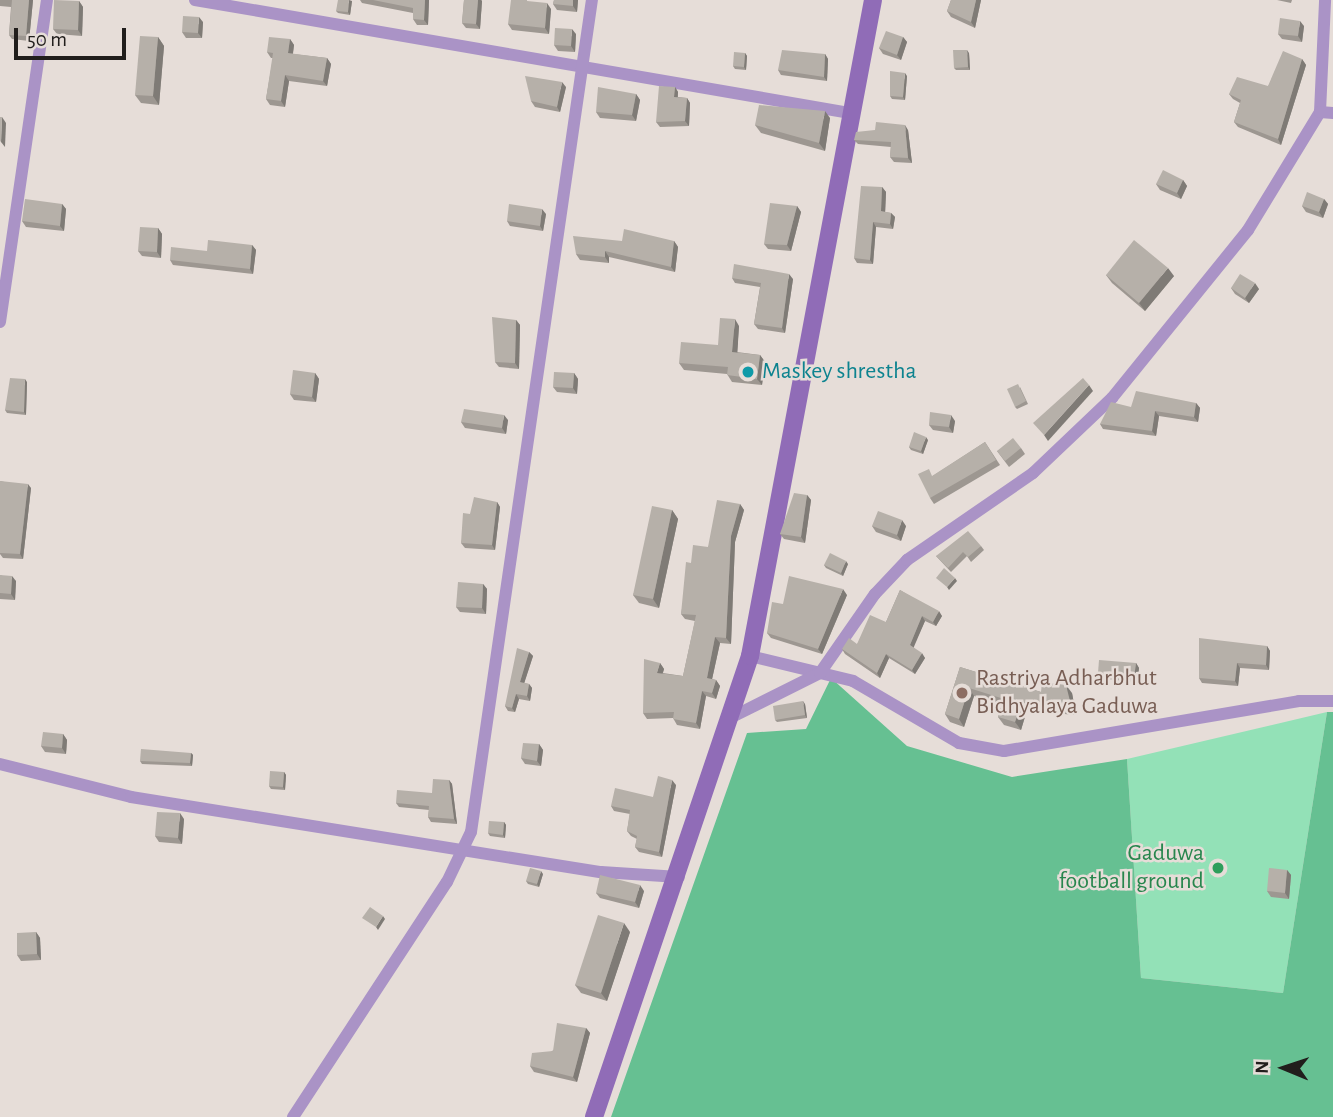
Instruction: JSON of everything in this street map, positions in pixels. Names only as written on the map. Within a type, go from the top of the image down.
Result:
[{"type":"street","points":[[0,321],[47,0]]},
{"type":"street","points":[[195,0],[581,69],[850,113]]},
{"type":"street","points":[[293,1117],[464,851],[592,0]]},
{"type":"street","points":[[594,1117],[679,877],[750,656],[873,0]]},
{"type":"street","points":[[730,718],[820,673],[875,594],[907,560],[1033,472],[1112,398],[1248,230],[1326,113],[1325,0]]},
{"type":"street","points":[[750,656],[820,673],[896,702],[959,743],[1004,751],[1299,701],[1333,701]]},
{"type":"street","points":[[0,764],[131,797],[464,851],[679,877]]},
{"type":"green space","points":[[831,678],[907,746],[1012,777],[1127,759],[1141,978],[1283,993],[1327,712],[1333,712],[1333,1117],[611,1117],[747,733],[806,729]]},
{"type":"green space","name":"Gaduwa football ground","points":[[1327,712],[1283,993],[1141,978],[1127,759]]},
{"type":"building","points":[[12,0],[29,0],[26,36],[9,35]]},
{"type":"building","points":[[54,0],[79,1],[78,30],[53,29]]},
{"type":"building","points":[[338,0],[349,0],[348,12],[336,11]]},
{"type":"building","points":[[373,0],[425,0],[424,20],[413,19],[413,8]]},
{"type":"building","points":[[464,0],[478,0],[476,24],[462,23]]},
{"type":"building","points":[[511,0],[547,3],[545,28],[508,24]]},
{"type":"building","points":[[554,0],[573,0],[573,6],[553,4]]},
{"type":"building","points":[[951,0],[976,0],[971,22],[947,11]]},
{"type":"building","points":[[183,16],[199,17],[198,33],[182,32]]},
{"type":"building","points":[[1280,18],[1300,21],[1298,36],[1278,34]]},
{"type":"building","points":[[555,28],[572,29],[571,46],[554,45]]},
{"type":"building","points":[[886,31],[903,37],[897,55],[879,48]]},
{"type":"building","points":[[140,36],[158,37],[153,96],[135,95]]},
{"type":"building","points":[[269,37],[290,39],[288,53],[327,58],[323,81],[285,75],[281,101],[266,99],[273,53],[267,52]]},
{"type":"building","points":[[782,50],[825,54],[824,77],[778,70]]},
{"type":"building","points":[[953,50],[967,50],[968,67],[954,68]]},
{"type":"building","points":[[1283,51],[1302,59],[1278,139],[1234,122],[1241,100],[1229,94],[1237,77],[1268,86]]},
{"type":"building","points":[[734,52],[745,53],[744,67],[733,66]]},
{"type":"building","points":[[890,71],[905,73],[903,97],[890,96]]},
{"type":"building","points":[[525,76],[562,82],[557,107],[531,101]]},
{"type":"building","points":[[659,86],[675,87],[674,97],[687,98],[685,121],[656,122]]},
{"type":"building","points":[[598,87],[636,94],[632,115],[596,112]]},
{"type":"building","points":[[759,105],[825,111],[819,143],[755,125]]},
{"type":"building","points":[[2,117],[1,142],[0,141]]},
{"type":"building","points":[[876,122],[905,125],[908,158],[890,157],[891,142],[854,140],[856,132],[875,130]]},
{"type":"building","points":[[1163,170],[1183,180],[1177,193],[1156,184]]},
{"type":"building","points":[[861,186],[882,187],[881,211],[891,213],[890,224],[873,222],[870,260],[854,258]]},
{"type":"building","points":[[1307,192],[1324,199],[1319,212],[1302,206]]},
{"type":"building","points":[[25,199],[62,204],[60,226],[22,221]]},
{"type":"building","points":[[770,203],[797,206],[787,245],[764,244]]},
{"type":"building","points":[[509,204],[542,209],[540,226],[507,221]]},
{"type":"building","points":[[140,227],[158,228],[157,252],[138,251]]},
{"type":"building","points":[[624,229],[674,241],[671,267],[605,251],[605,257],[576,254],[573,236],[622,241]]},
{"type":"building","points":[[208,240],[252,245],[250,269],[170,260],[171,247],[207,251]]},
{"type":"building","points":[[1134,240],[1168,268],[1139,303],[1106,275]]},
{"type":"building","points":[[734,264],[789,274],[782,328],[754,324],[761,283],[732,278]]},
{"type":"building","points":[[1240,274],[1255,283],[1245,298],[1231,288]]},
{"type":"building","points":[[492,317],[516,320],[515,363],[495,362]]},
{"type":"building","points":[[720,318],[735,319],[732,352],[760,355],[757,379],[727,375],[728,367],[679,363],[681,342],[718,345]]},
{"type":"building","points":[[293,370],[315,373],[312,397],[290,394]]},
{"type":"building","points":[[554,372],[574,373],[573,388],[553,387]]},
{"type":"building","points":[[10,378],[25,379],[24,412],[5,410]]},
{"type":"building","points":[[1083,378],[1089,385],[1044,435],[1033,423]]},
{"type":"building","points":[[1018,384],[1026,401],[1015,407],[1007,389]]},
{"type":"building","points":[[1136,391],[1196,403],[1194,417],[1155,411],[1152,431],[1100,424],[1111,402],[1131,407]]},
{"type":"building","points":[[464,409],[504,415],[502,428],[461,422]]},
{"type":"building","points":[[930,412],[951,415],[949,427],[929,425]]},
{"type":"building","points":[[914,432],[926,437],[921,451],[909,447]]},
{"type":"building","points":[[1013,438],[1021,448],[1005,461],[997,451]]},
{"type":"building","points":[[985,442],[996,460],[930,498],[918,474],[929,469],[932,476]]},
{"type":"building","points":[[0,481],[28,484],[20,554],[0,553]]},
{"type":"building","points":[[794,493],[807,495],[801,537],[780,534]]},
{"type":"building","points":[[474,497],[497,502],[492,545],[461,543],[463,513],[470,514]]},
{"type":"building","points":[[717,500],[740,504],[731,536],[726,638],[715,637],[707,678],[716,680],[712,693],[702,691],[696,723],[673,719],[674,712],[643,713],[644,659],[660,663],[657,673],[683,676],[696,615],[681,614],[686,562],[691,563],[693,545],[708,547]]},
{"type":"building","points":[[652,506],[672,510],[653,599],[633,595]]},
{"type":"building","points":[[878,511],[902,520],[897,535],[872,526]]},
{"type":"building","points":[[968,531],[981,546],[968,557],[963,552],[948,568],[936,556]]},
{"type":"building","points":[[830,553],[846,561],[841,573],[824,565]]},
{"type":"building","points":[[944,568],[955,578],[947,587],[936,578]]},
{"type":"building","points":[[0,575],[12,576],[11,594],[0,593]]},
{"type":"building","points":[[789,576],[843,589],[818,649],[767,633],[772,602],[783,604]]},
{"type":"building","points":[[458,582],[483,584],[482,608],[456,607]]},
{"type":"building","points":[[900,590],[939,611],[933,622],[922,616],[910,645],[922,653],[912,670],[886,654],[877,673],[842,649],[849,638],[857,644],[870,615],[886,622]]},
{"type":"building","points":[[1199,638],[1267,646],[1266,665],[1237,663],[1235,681],[1199,678]]},
{"type":"building","points":[[517,648],[529,652],[520,682],[529,684],[527,696],[516,694],[512,708],[505,706]]},
{"type":"building","points":[[1099,660],[1136,663],[1134,678],[1098,673]]},
{"type":"building","points":[[960,667],[1041,692],[1042,682],[1066,685],[1069,707],[1022,702],[1015,722],[998,717],[1004,699],[969,688],[959,719],[945,714]]},
{"type":"building","points":[[803,701],[805,715],[775,720],[773,706]]},
{"type":"building","points":[[43,732],[63,734],[62,748],[41,746]]},
{"type":"building","points":[[523,743],[539,744],[537,761],[521,758]]},
{"type":"building","points":[[141,749],[191,753],[190,763],[140,761]]},
{"type":"building","points":[[270,771],[284,772],[283,787],[269,786]]},
{"type":"building","points":[[658,776],[672,780],[659,852],[635,847],[637,836],[627,831],[630,810],[611,806],[615,788],[653,797]]},
{"type":"building","points":[[433,779],[449,780],[454,819],[428,817],[429,806],[396,803],[397,790],[432,793]]},
{"type":"building","points":[[157,812],[180,813],[178,838],[155,836]]},
{"type":"building","points":[[489,821],[504,822],[503,835],[488,833]]},
{"type":"building","points":[[530,868],[541,871],[537,884],[526,881]]},
{"type":"building","points":[[1269,868],[1287,870],[1285,893],[1267,891]]},
{"type":"building","points":[[600,875],[640,885],[635,902],[596,893]]},
{"type":"building","points":[[370,907],[383,916],[376,927],[362,918]]},
{"type":"building","points":[[598,915],[624,923],[601,993],[575,985]]},
{"type":"building","points":[[36,932],[37,954],[17,955],[17,933]]},
{"type":"building","points":[[557,1023],[586,1028],[573,1077],[530,1066],[532,1053],[553,1051]]},
{"type":"place","name":"Maskey shrestha","points":[[748,372]]},
{"type":"place","name":"Rastriya Adharbhut Bidhyalaya Gaduwa","points":[[962,693]]},
{"type":"place","name":"Gaduwa football ground","points":[[1218,868]]}]
